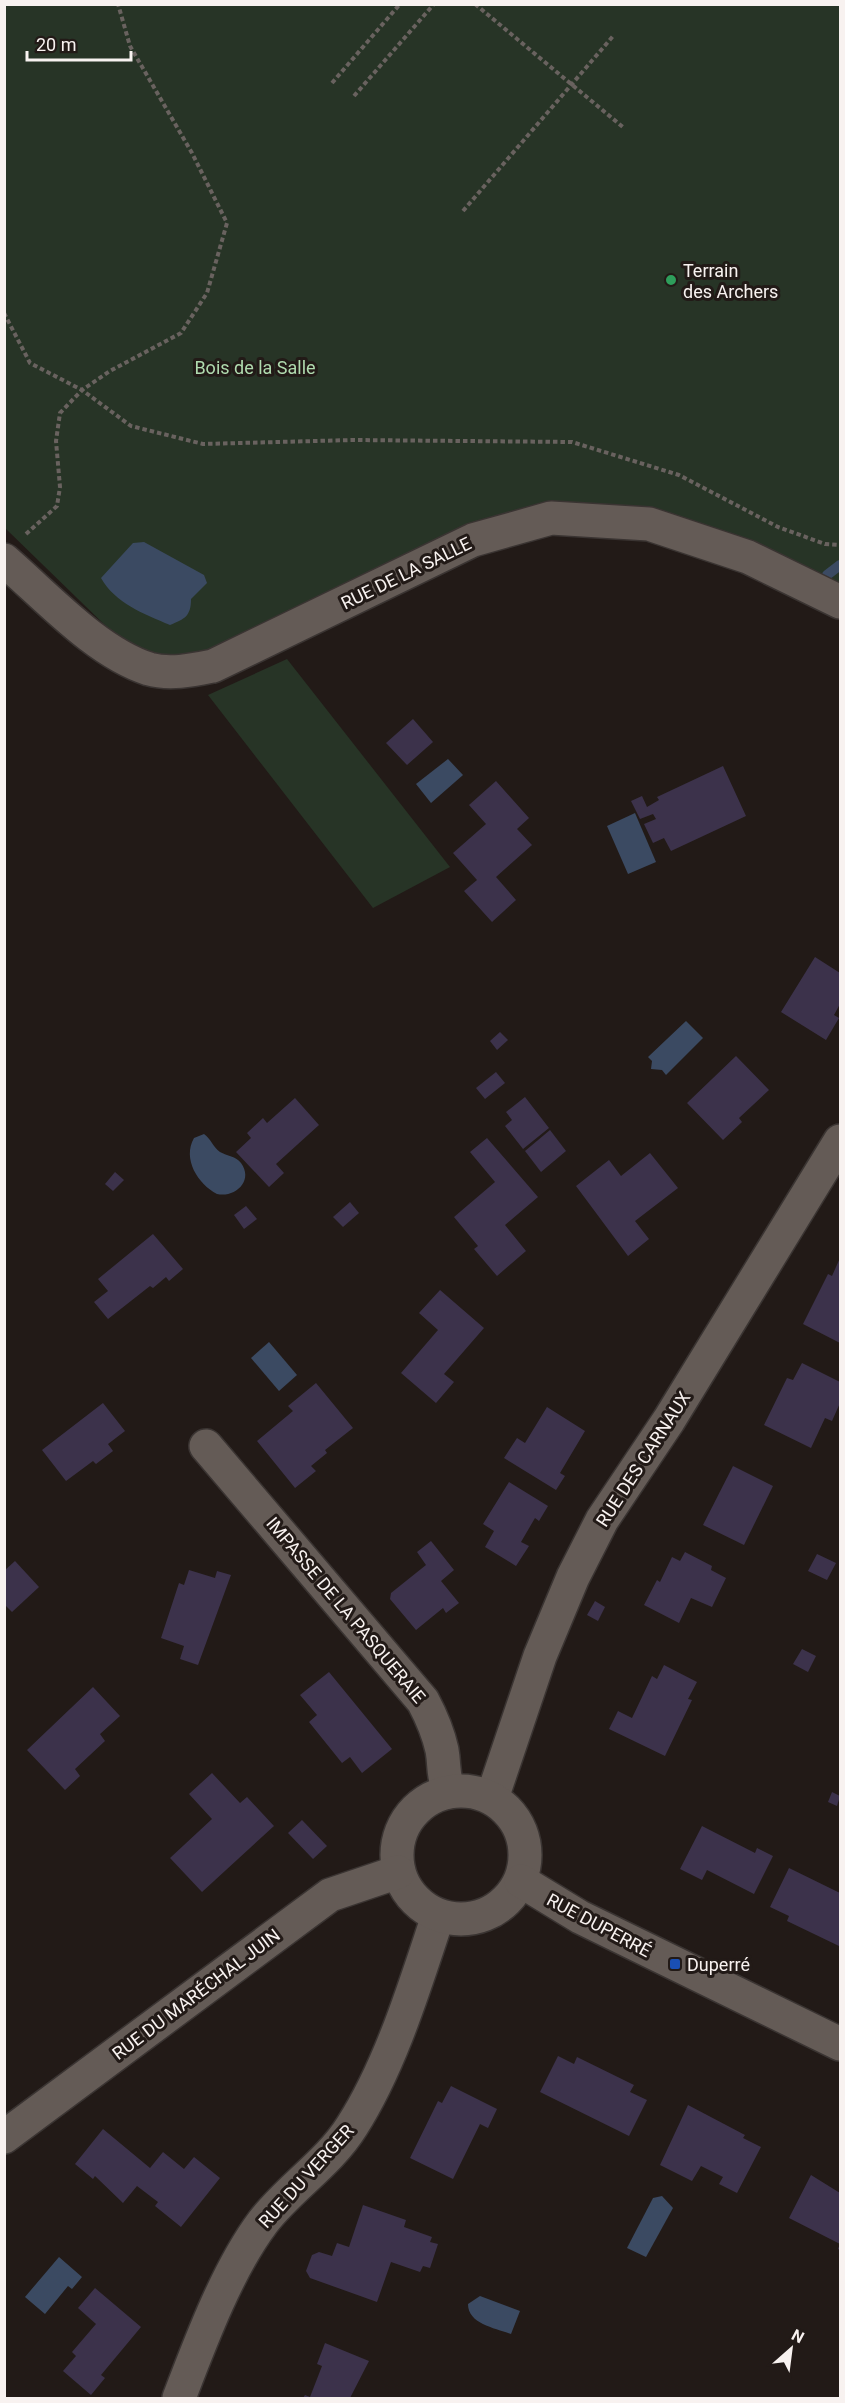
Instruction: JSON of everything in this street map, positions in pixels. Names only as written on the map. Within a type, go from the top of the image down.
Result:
[{"type":"street","name":"RUE DE LA SALLE","points":[[14,548],[97,640],[121,656],[150,669],[182,672],[213,666],[473,540],[551,518],[649,524],[748,557],[840,602]]},
{"type":"street","name":"RUE DES CARNAUX","points":[[492,1798],[540,1656],[573,1577],[602,1520],[669,1420],[840,1141]]},
{"type":"street","name":"IMPASSE DE LA PASQUERAIE","points":[[206,1446],[270,1518],[423,1701],[433,1721],[442,1751],[442,1774],[449,1792]]},
{"type":"street","points":[[449,1792],[473,1792],[492,1798],[506,1809],[523,1837],[525,1864],[520,1881],[506,1901],[479,1917],[451,1919],[438,1916],[410,1896],[398,1872],[396,1855],[404,1824],[417,1808],[432,1797],[449,1792]]},
{"type":"street","name":"RUE DU MARÉCHAL JUIN","points":[[4,2137],[330,1895],[398,1872]]},
{"type":"street","name":"RUE DUPERRÉ","points":[[520,1881],[580,1917],[840,2044]]},
{"type":"street","name":"RUE DU VERGER","points":[[179,2398],[196,2352],[247,2248],[263,2222],[351,2129],[368,2101],[416,1981],[438,1916]]},
{"type":"path","points":[[14,548],[57,506],[60,487],[56,441],[60,413],[82,390],[110,371],[181,333],[207,293],[227,223],[192,153],[130,46],[118,4]]},
{"type":"path","points":[[332,83],[400,4]]},
{"type":"path","points":[[354,96],[434,4]]},
{"type":"path","points":[[475,4],[624,128]]},
{"type":"path","points":[[463,211],[614,34]]},
{"type":"path","points":[[4,313],[30,363],[82,390],[131,426],[203,444],[353,440],[572,442],[679,475],[778,526],[825,544],[840,545]]},
{"type":"green space","name":"Bois de la Salle","points":[[4,5],[840,5],[840,604],[649,524],[551,518],[213,666],[150,669],[5,528]]},
{"type":"green space","points":[[287,659],[450,867],[373,908],[208,695]]},
{"type":"water","points":[[144,542],[204,575],[207,583],[191,599],[190,609],[186,616],[170,625],[122,601],[101,578],[133,543]]},
{"type":"water","points":[[448,759],[463,775],[431,803],[416,784]]},
{"type":"water","points":[[635,813],[656,862],[628,874],[607,826]]},
{"type":"water","points":[[686,1021],[703,1038],[666,1075],[662,1070],[651,1069],[652,1061],[648,1057]]},
{"type":"water","points":[[204,1134],[220,1152],[234,1157],[241,1163],[245,1176],[244,1182],[236,1191],[224,1195],[217,1194],[204,1184],[194,1170],[190,1154],[191,1146],[194,1138]]},
{"type":"water","points":[[269,1342],[297,1375],[279,1391],[251,1358]]},
{"type":"water","points":[[662,2196],[673,2208],[646,2257],[627,2248],[653,2198]]},
{"type":"water","points":[[59,2257],[82,2277],[72,2289],[68,2286],[45,2314],[25,2297]]},
{"type":"water","points":[[480,2296],[520,2311],[511,2334],[477,2321],[472,2316],[468,2304]]},
{"type":"building","points":[[413,719],[433,742],[407,765],[386,743]]},
{"type":"building","points":[[723,766],[746,816],[671,851],[664,838],[653,843],[644,824],[656,819],[653,814],[640,819],[631,801],[642,796],[647,807],[659,800],[657,797]]},
{"type":"building","points":[[496,781],[529,818],[517,829],[532,845],[496,877],[516,900],[492,922],[464,891],[477,880],[453,853],[486,824],[469,805]]},
{"type":"building","points":[[815,957],[840,973],[840,1004],[834,1015],[839,1018],[826,1040],[781,1012]]},
{"type":"building","points":[[500,1032],[508,1040],[497,1050],[490,1041]]},
{"type":"building","points":[[736,1056],[769,1090],[739,1118],[742,1122],[723,1140],[687,1103]]},
{"type":"building","points":[[496,1072],[505,1083],[485,1099],[476,1088]]},
{"type":"building","points":[[525,1097],[549,1128],[523,1149],[505,1126],[512,1120],[506,1112]]},
{"type":"building","points":[[295,1098],[319,1125],[276,1164],[284,1173],[269,1187],[236,1152],[251,1138],[247,1133],[263,1118],[267,1123]]},
{"type":"building","points":[[550,1130],[566,1151],[541,1172],[525,1151]]},
{"type":"building","points":[[487,1138],[538,1197],[505,1225],[526,1251],[497,1276],[474,1249],[478,1246],[454,1217],[495,1182],[470,1152]]},
{"type":"building","points":[[650,1153],[678,1188],[635,1221],[649,1239],[628,1256],[576,1186],[609,1160],[621,1176]]},
{"type":"building","points":[[115,1172],[124,1180],[113,1191],[105,1184]]},
{"type":"building","points":[[350,1202],[359,1213],[343,1227],[333,1217]]},
{"type":"building","points":[[246,1206],[257,1219],[244,1229],[234,1215]]},
{"type":"building","points":[[153,1234],[183,1269],[169,1281],[166,1277],[153,1288],[150,1286],[108,1319],[94,1302],[108,1291],[98,1279]]},
{"type":"building","points":[[840,1258],[840,1343],[803,1324],[828,1274],[832,1276]]},
{"type":"building","points":[[440,1290],[484,1328],[444,1374],[454,1382],[436,1403],[401,1373],[438,1330],[419,1313]]},
{"type":"building","points":[[802,1363],[840,1382],[840,1403],[832,1421],[825,1418],[811,1448],[764,1425],[787,1378],[793,1380]]},
{"type":"building","points":[[316,1383],[353,1428],[325,1450],[327,1453],[311,1466],[316,1471],[295,1488],[257,1441],[293,1411],[288,1406]]},
{"type":"building","points":[[103,1403],[125,1431],[108,1444],[113,1451],[96,1464],[93,1461],[66,1481],[42,1450]]},
{"type":"building","points":[[547,1407],[585,1431],[560,1473],[565,1476],[556,1490],[504,1458],[517,1438],[525,1443]]},
{"type":"building","points":[[733,1466],[773,1486],[744,1545],[703,1525]]},
{"type":"building","points":[[509,1482],[548,1506],[539,1521],[535,1518],[521,1542],[529,1546],[516,1566],[485,1547],[494,1531],[483,1524]]},
{"type":"building","points":[[431,1541],[454,1570],[441,1581],[459,1603],[446,1613],[443,1608],[416,1630],[390,1599],[391,1593],[426,1565],[417,1552]]},
{"type":"building","points":[[685,1552],[712,1566],[711,1570],[726,1578],[712,1607],[691,1598],[679,1623],[644,1605],[657,1580],[660,1582],[672,1557],[680,1561]]},
{"type":"building","points":[[817,1554],[836,1563],[827,1580],[808,1571]]},
{"type":"building","points":[[15,1561],[39,1587],[12,1612],[4,1604],[4,1571]]},
{"type":"building","points":[[189,1570],[215,1578],[217,1571],[231,1575],[198,1665],[180,1659],[184,1646],[161,1638],[179,1583],[184,1585]]},
{"type":"building","points":[[595,1601],[605,1607],[598,1621],[587,1615]]},
{"type":"building","points":[[802,1649],[816,1656],[808,1672],[793,1664]]},
{"type":"building","points":[[664,1665],[697,1682],[688,1699],[692,1700],[665,1756],[609,1729],[618,1711],[632,1718],[652,1676],[657,1679]]},
{"type":"building","points":[[329,1672],[392,1749],[362,1773],[350,1757],[342,1763],[309,1722],[317,1715],[300,1695]]},
{"type":"building","points":[[93,1687],[120,1716],[100,1734],[105,1741],[75,1769],[80,1776],[65,1790],[27,1750]]},
{"type":"building","points":[[212,1773],[240,1803],[247,1797],[274,1826],[202,1892],[170,1858],[212,1819],[189,1794]]},
{"type":"building","points":[[832,1792],[840,1796],[837,1806],[828,1802]]},
{"type":"building","points":[[302,1820],[327,1846],[313,1859],[288,1833]]},
{"type":"building","points":[[702,1826],[755,1853],[757,1848],[773,1856],[754,1894],[707,1870],[702,1880],[680,1869]]},
{"type":"building","points":[[789,1868],[840,1893],[839,1946],[787,1921],[789,1916],[770,1907]]},
{"type":"building","points":[[558,2056],[574,2064],[577,2057],[634,2085],[630,2092],[647,2100],[629,2136],[540,2092]]},
{"type":"building","points":[[451,2086],[497,2109],[488,2128],[480,2124],[453,2179],[410,2158],[438,2101],[442,2103]]},
{"type":"building","points":[[688,2105],[745,2135],[743,2138],[761,2147],[737,2193],[719,2184],[723,2177],[701,2166],[692,2181],[660,2165]]},
{"type":"building","points":[[103,2129],[150,2168],[163,2152],[184,2169],[194,2157],[220,2178],[181,2227],[155,2206],[158,2202],[137,2186],[123,2203],[95,2176],[93,2179],[75,2164]]},
{"type":"building","points":[[811,2175],[840,2193],[840,2244],[789,2218]]},
{"type":"building","points":[[363,2205],[406,2220],[404,2227],[432,2237],[430,2242],[438,2244],[430,2268],[423,2266],[420,2272],[391,2262],[377,2302],[310,2278],[306,2271],[312,2255],[319,2252],[332,2256],[337,2243],[349,2247]]},
{"type":"building","points":[[95,2288],[141,2327],[101,2375],[105,2378],[91,2395],[63,2371],[76,2356],[72,2352],[96,2324],[78,2308]]},
{"type":"building","points":[[325,2343],[369,2361],[350,2398],[303,2398],[305,2395],[310,2397],[322,2366],[317,2364]]},
{"type":"waterway","points":[[827,575],[840,565]]},
{"type":"place","name":"Terrain des Archers","points":[[671,280]]},
{"type":"place","name":"Duperré","points":[[675,1964]]}]
